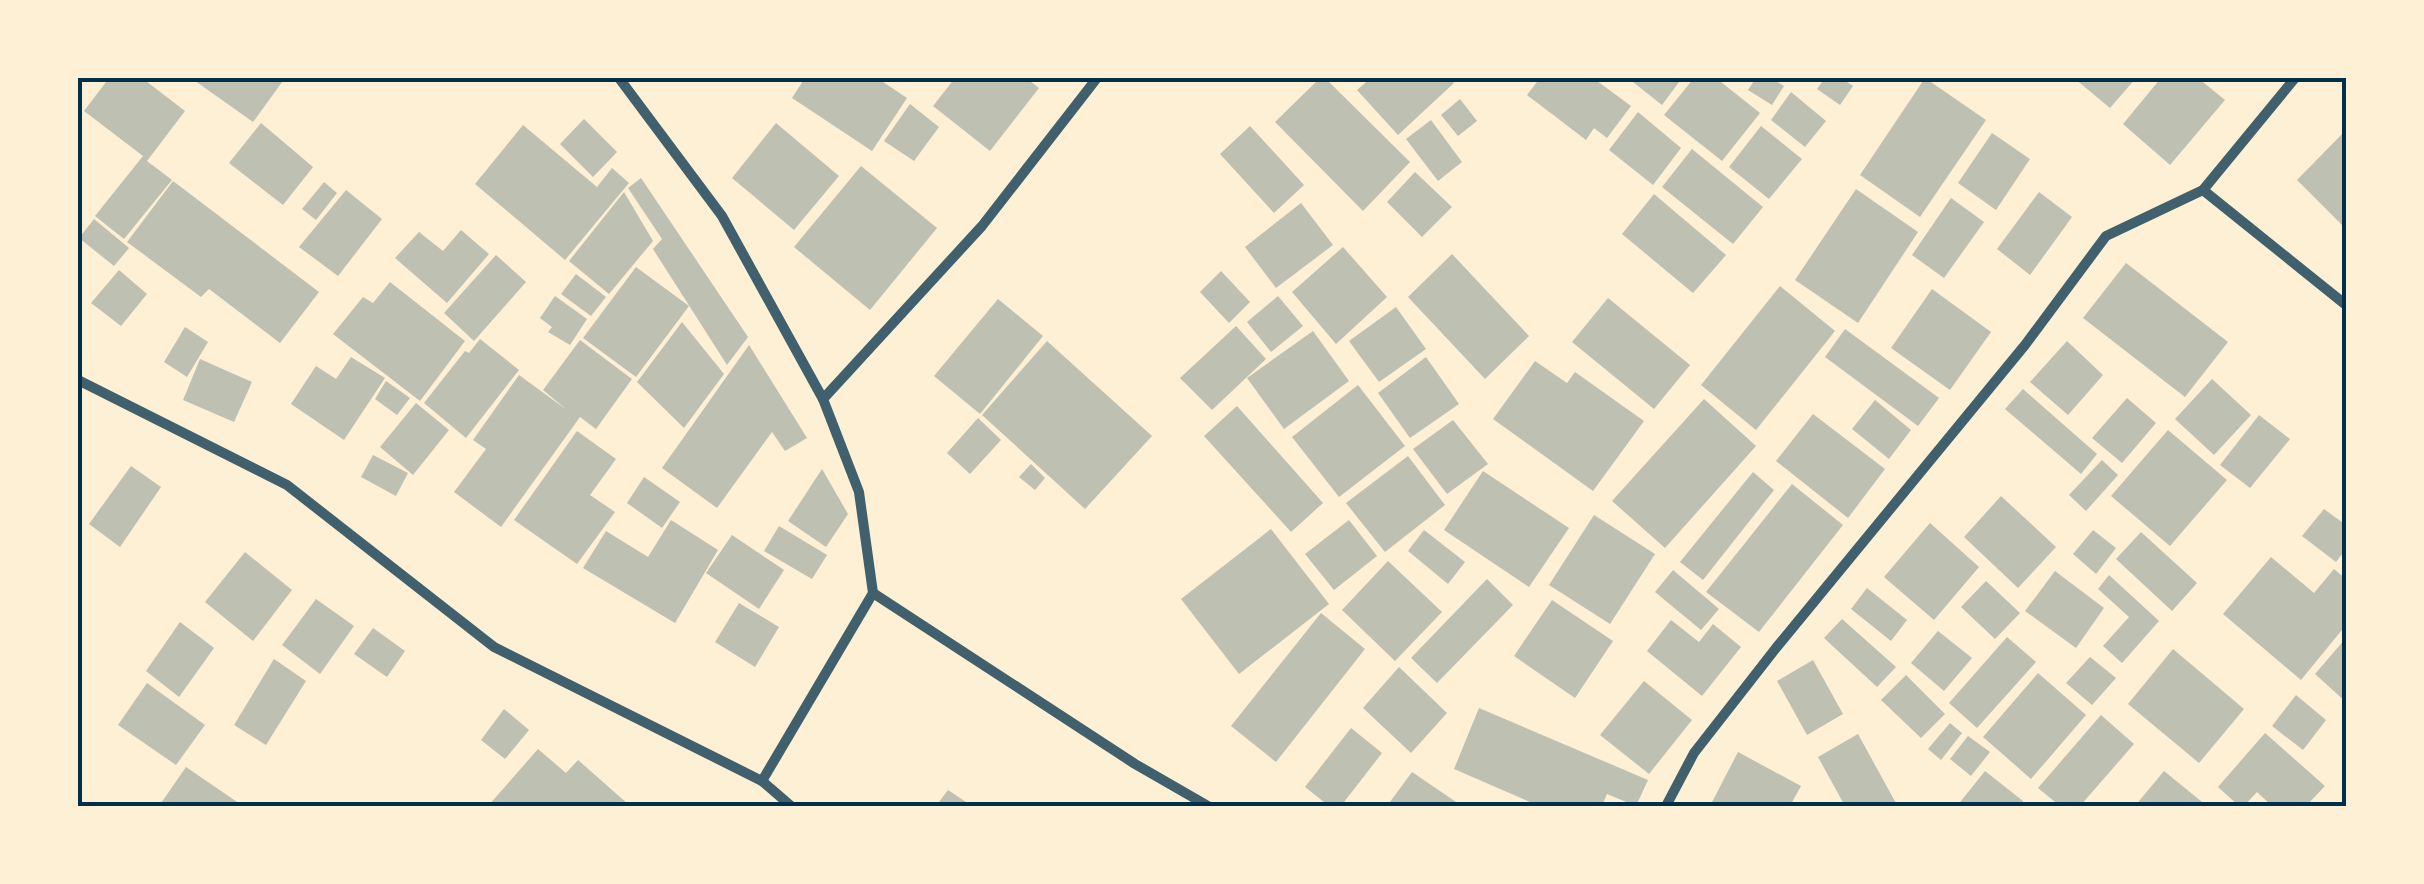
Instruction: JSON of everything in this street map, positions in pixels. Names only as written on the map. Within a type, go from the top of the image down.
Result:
[{"type":"street","points":[[618,78],[722,216],[823,399],[858,492],[873,593],[762,782]]},
{"type":"street","points":[[823,399],[982,226],[1097,78]]},
{"type":"street","points":[[1666,806],[1694,753],[2025,346],[2106,236],[2203,190],[2295,78]]},
{"type":"street","points":[[2203,190],[2346,305]]},
{"type":"street","points":[[78,380],[287,484],[494,647],[762,782],[790,806]]},
{"type":"street","points":[[873,593],[1135,764],[1208,806]]},
{"type":"building","points":[[109,78],[142,78],[185,111],[147,161],[172,180],[124,239],[95,216],[143,156],[84,111]]},
{"type":"building","points":[[191,78],[285,78],[253,122]]},
{"type":"building","points":[[805,78],[877,78],[907,98],[872,151],[792,98]]},
{"type":"building","points":[[955,78],[1026,78],[1039,88],[990,151],[933,106]]},
{"type":"building","points":[[1320,78],[1325,78],[1410,162],[1363,211],[1275,122]]},
{"type":"building","points":[[1371,78],[1449,78],[1454,83],[1398,135],[1357,90]]},
{"type":"building","points":[[1540,78],[1593,78],[1631,106],[1607,138],[1594,128],[1586,140],[1527,95]]},
{"type":"building","points":[[1637,78],[1682,78],[1662,105],[1633,82]]},
{"type":"building","points":[[1694,78],[1716,78],[1760,113],[1722,161],[1664,115]]},
{"type":"building","points":[[1756,78],[1771,78],[1784,86],[1772,105],[1748,90]]},
{"type":"building","points":[[1825,78],[1841,78],[1853,86],[1840,105],[1817,89]]},
{"type":"building","points":[[1925,78],[1986,120],[1920,217],[1860,175]]},
{"type":"building","points":[[2074,78],[2136,78],[2110,108]]},
{"type":"building","points":[[2161,78],[2198,78],[2225,100],[2170,165],[2123,124]]},
{"type":"building","points":[[1791,92],[1826,121],[1805,147],[1771,120]]},
{"type":"building","points":[[1460,99],[1477,121],[1458,136],[1441,115]]},
{"type":"building","points":[[910,104],[939,127],[914,161],[884,141]]},
{"type":"building","points":[[1638,112],[1681,148],[1653,185],[1609,150]]},
{"type":"building","points":[[584,119],[617,152],[593,177],[560,144]]},
{"type":"building","points":[[1431,120],[1462,162],[1438,181],[1406,139]]},
{"type":"building","points":[[261,123],[313,167],[283,205],[229,163]]},
{"type":"building","points":[[776,123],[839,176],[794,230],[732,178]]},
{"type":"building","points":[[523,125],[597,187],[612,168],[629,183],[565,260],[475,184]]},
{"type":"building","points":[[1250,126],[1304,185],[1274,213],[1220,154]]},
{"type":"building","points":[[1761,126],[1802,159],[1769,199],[1729,167]]},
{"type":"building","points":[[2346,130],[2346,229],[2297,180]]},
{"type":"building","points":[[1992,133],[2030,159],[1996,210],[1958,183]]},
{"type":"building","points":[[1692,149],[1763,207],[1733,244],[1662,187]]},
{"type":"building","points":[[861,166],[937,228],[870,310],[794,247]]},
{"type":"building","points":[[1415,172],[1452,207],[1422,237],[1387,202]]},
{"type":"building","points":[[641,178],[748,337],[727,365],[653,249],[662,239],[628,188]]},
{"type":"building","points":[[173,181],[319,292],[280,343],[209,289],[201,297],[127,242]]},
{"type":"building","points":[[324,182],[337,193],[316,220],[302,209]]},
{"type":"building","points":[[1856,189],[1918,232],[1858,323],[1795,280]]},
{"type":"building","points":[[346,190],[382,219],[338,276],[299,247]]},
{"type":"building","points":[[624,192],[653,241],[609,294],[569,261]]},
{"type":"building","points":[[2039,192],[2072,217],[2030,275],[1997,249]]},
{"type":"building","points":[[1654,194],[1726,255],[1693,293],[1622,234]]},
{"type":"building","points":[[1951,198],[1984,222],[1944,278],[1912,255]]},
{"type":"building","points":[[1301,203],[1333,245],[1276,288],[1245,247]]},
{"type":"building","points":[[94,219],[129,248],[114,266],[79,238]]},
{"type":"building","points":[[461,230],[489,254],[447,303],[395,258],[419,232],[443,251]]},
{"type":"building","points":[[1343,247],[1387,297],[1336,344],[1292,292]]},
{"type":"building","points":[[1452,254],[1529,336],[1485,379],[1408,297]]},
{"type":"building","points":[[496,255],[526,282],[474,341],[444,313]]},
{"type":"building","points":[[2126,263],[2228,342],[2185,397],[2083,318]]},
{"type":"building","points":[[636,267],[689,306],[636,377],[583,338]]},
{"type":"building","points":[[119,270],[147,294],[121,326],[91,303]]},
{"type":"building","points":[[1221,271],[1250,302],[1229,323],[1200,292]]},
{"type":"building","points":[[576,274],[606,297],[591,316],[561,294]]},
{"type":"building","points":[[390,282],[465,341],[420,401],[333,334],[363,297],[373,303]]},
{"type":"building","points":[[1780,286],[1835,331],[1756,430],[1701,385]]},
{"type":"building","points":[[1932,289],[1991,332],[1950,390],[1891,348]]},
{"type":"building","points":[[555,296],[587,319],[570,345],[548,332],[552,327],[540,318]]},
{"type":"building","points":[[1278,296],[1303,326],[1271,352],[1247,322]]},
{"type":"building","points":[[1608,298],[1690,365],[1654,409],[1572,342]]},
{"type":"building","points":[[998,299],[1043,336],[980,414],[934,376]]},
{"type":"building","points":[[1396,307],[1426,349],[1379,382],[1349,341]]},
{"type":"building","points":[[682,322],[724,374],[684,428],[637,382]]},
{"type":"building","points":[[1236,326],[1266,359],[1212,410],[1180,378]]},
{"type":"building","points":[[185,327],[208,342],[187,377],[164,362]]},
{"type":"building","points":[[1845,329],[1939,398],[1918,426],[1825,357]]},
{"type":"building","points":[[1313,331],[1349,381],[1284,429],[1247,378]]},
{"type":"building","points":[[480,339],[519,370],[466,438],[424,403],[465,351],[469,353]]},
{"type":"building","points":[[580,340],[632,379],[596,429],[580,417],[501,527],[454,492],[486,449],[473,440],[519,375],[567,410],[543,390]]},
{"type":"building","points":[[1047,341],[1152,436],[1085,509],[982,415]]},
{"type":"building","points":[[2067,341],[2103,375],[2068,415],[2030,382]]},
{"type":"building","points":[[749,345],[807,438],[785,451],[772,432],[717,508],[662,468]]},
{"type":"building","points":[[351,357],[385,378],[344,440],[291,404],[316,366],[336,379]]},
{"type":"building","points":[[1426,357],[1459,404],[1410,438],[1378,393]]},
{"type":"building","points":[[200,359],[252,382],[234,422],[183,400]]},
{"type":"building","points":[[1535,361],[1567,383],[1575,372],[1644,421],[1593,491],[1493,419]]},
{"type":"building","points":[[2212,379],[2251,415],[2214,455],[2175,419]]},
{"type":"building","points":[[386,381],[410,398],[397,415],[375,399]]},
{"type":"building","points":[[1358,385],[1405,446],[1339,497],[1292,437]]},
{"type":"building","points":[[2023,389],[2097,454],[2081,474],[2005,409]]},
{"type":"building","points":[[2127,398],[2156,423],[2122,463],[2092,438]]},
{"type":"building","points":[[1704,399],[1756,446],[1665,548],[1612,501]]},
{"type":"building","points":[[1875,400],[1911,430],[1889,459],[1852,429]]},
{"type":"building","points":[[416,403],[449,430],[413,475],[380,447]]},
{"type":"building","points":[[1237,406],[1323,503],[1291,532],[1204,436]]},
{"type":"building","points":[[1813,414],[1885,469],[1848,518],[1776,461]]},
{"type":"building","points":[[2259,415],[2290,439],[2250,488],[2220,465]]},
{"type":"building","points":[[978,418],[1001,440],[970,474],[947,453]]},
{"type":"building","points":[[1453,420],[1488,464],[1447,494],[1413,449]]},
{"type":"building","points":[[2168,430],[2227,480],[2170,546],[2111,496]]},
{"type":"building","points":[[577,431],[616,459],[590,495],[615,512],[577,564],[514,520]]},
{"type":"building","points":[[373,455],[408,473],[396,496],[361,477]]},
{"type":"building","points":[[1408,456],[1445,505],[1385,552],[1346,503]]},
{"type":"building","points":[[2102,460],[2118,475],[2086,511],[2069,495]]},
{"type":"building","points":[[1031,464],[1045,478],[1035,490],[1019,477]]},
{"type":"building","points":[[131,466],[161,487],[120,547],[89,524]]},
{"type":"building","points":[[822,469],[848,514],[826,547],[788,521]]},
{"type":"building","points":[[1483,471],[1569,528],[1529,587],[1444,530]]},
{"type":"building","points":[[1753,472],[1774,490],[1703,580],[1680,562]]},
{"type":"building","points":[[644,477],[680,502],[662,528],[627,503]]},
{"type":"building","points":[[1792,484],[1843,525],[1759,632],[1706,592]]},
{"type":"building","points":[[2001,496],[2056,547],[2018,588],[1964,537]]},
{"type":"building","points":[[2324,509],[2346,525],[2346,549],[2336,562],[2302,536]]},
{"type":"building","points":[[1594,515],[1655,554],[1610,624],[1549,585]]},
{"type":"building","points":[[671,520],[718,550],[675,623],[583,568],[606,531],[648,557]]},
{"type":"building","points":[[1349,520],[1377,556],[1334,590],[1305,554]]},
{"type":"building","points":[[1930,523],[1979,567],[1934,620],[1884,577]]},
{"type":"building","points":[[779,526],[827,555],[812,579],[764,551]]},
{"type":"building","points":[[1271,529],[1329,604],[1239,674],[1181,599]]},
{"type":"building","points":[[1424,530],[1465,562],[1448,584],[1408,551]]},
{"type":"building","points":[[2093,530],[2116,548],[2096,574],[2073,554]]},
{"type":"building","points":[[2141,532],[2197,583],[2172,611],[2116,559]]},
{"type":"building","points":[[732,535],[784,570],[759,609],[706,573]]},
{"type":"building","points":[[245,552],[292,590],[253,641],[205,602]]},
{"type":"building","points":[[2271,557],[2314,593],[2334,569],[2346,579],[2346,625],[2301,680],[2223,614]]},
{"type":"building","points":[[1388,561],[1442,612],[1395,661],[1342,610]]},
{"type":"building","points":[[1673,570],[1719,609],[1701,630],[1655,592]]},
{"type":"building","points":[[2055,571],[2104,608],[2076,648],[2025,611]]},
{"type":"building","points":[[2109,575],[2159,621],[2122,663],[2103,646],[2129,617],[2098,589]]},
{"type":"building","points":[[1487,579],[1513,605],[1437,683],[1411,658]]},
{"type":"building","points":[[1986,581],[2020,613],[1995,639],[1961,607]]},
{"type":"building","points":[[1867,588],[1907,620],[1891,641],[1851,609]]},
{"type":"building","points":[[316,599],[354,626],[320,674],[282,645]]},
{"type":"building","points":[[1552,600],[1613,641],[1575,698],[1514,656]]},
{"type":"building","points":[[739,603],[779,627],[755,667],[715,642]]},
{"type":"building","points":[[1321,613],[1365,649],[1276,762],[1231,726]]},
{"type":"building","points":[[1842,619],[1896,667],[1877,687],[1824,638]]},
{"type":"building","points":[[1671,620],[1699,642],[1713,624],[1741,647],[1702,696],[1647,651]]},
{"type":"building","points":[[180,622],[214,648],[179,697],[146,671]]},
{"type":"building","points":[[373,628],[405,651],[387,677],[354,654]]},
{"type":"building","points":[[1938,631],[1972,658],[1944,691],[1911,663]]},
{"type":"building","points":[[2007,637],[2036,662],[1977,728],[1949,703]]},
{"type":"building","points":[[2346,638],[2346,702],[2315,674]]},
{"type":"building","points":[[2173,649],[2244,709],[2199,763],[2128,704]]},
{"type":"building","points":[[2090,657],[2116,678],[2092,705],[2066,683]]},
{"type":"building","points":[[274,659],[306,681],[266,745],[234,725]]},
{"type":"building","points":[[1813,660],[1843,714],[1807,735],[1777,681]]},
{"type":"building","points":[[1399,667],[1447,713],[1411,753],[1363,708]]},
{"type":"building","points":[[2038,673],[2086,715],[2031,779],[1983,737]]},
{"type":"building","points":[[1906,675],[1945,714],[1921,738],[1881,700]]},
{"type":"building","points":[[1644,681],[1692,720],[1649,774],[1600,735]]},
{"type":"building","points":[[147,683],[205,725],[176,765],[118,725]]},
{"type":"building","points":[[2296,695],[2326,720],[2303,750],[2272,726]]},
{"type":"building","points":[[1479,708],[1648,780],[1636,806],[1607,794],[1602,806],[1539,806],[1454,769]]},
{"type":"building","points":[[504,709],[529,730],[505,759],[481,740]]},
{"type":"building","points":[[2101,715],[2134,744],[2080,806],[2060,806],[2038,788]]},
{"type":"building","points":[[1950,723],[1962,733],[1941,760],[1928,749]]},
{"type":"building","points":[[1351,728],[1382,753],[1341,806],[1329,806],[1305,787]]},
{"type":"building","points":[[2265,733],[2325,786],[2306,806],[2272,806],[2257,792],[2244,806],[2239,806],[2218,787]]},
{"type":"building","points":[[1858,734],[1897,805],[1845,806],[1818,757]]},
{"type":"building","points":[[1968,736],[1990,752],[1971,776],[1950,759]]},
{"type":"building","points":[[538,749],[566,773],[578,760],[628,804],[488,806]]},
{"type":"building","points":[[1738,752],[1801,786],[1790,806],[1710,806]]},
{"type":"building","points":[[186,767],[243,806],[159,806]]},
{"type":"building","points":[[1985,771],[2023,801],[2018,806],[1957,806]]},
{"type":"building","points":[[2164,771],[2207,806],[2135,806]]},
{"type":"building","points":[[1412,772],[1462,806],[1387,806]]},
{"type":"building","points":[[948,790],[972,806],[936,806]]}]
